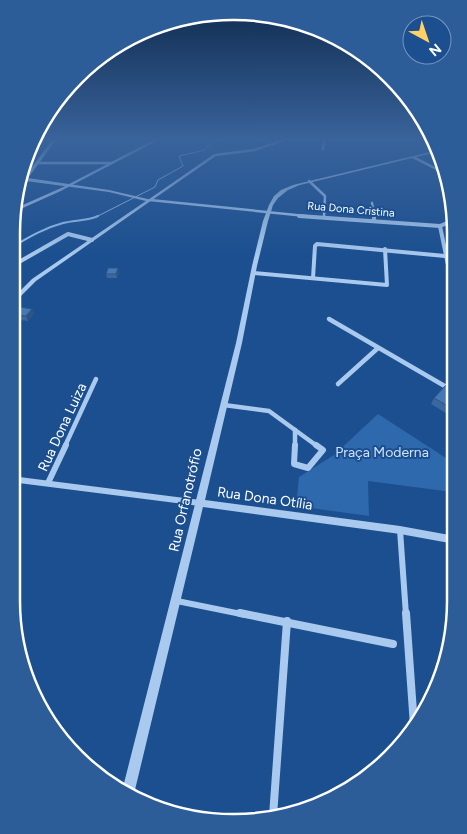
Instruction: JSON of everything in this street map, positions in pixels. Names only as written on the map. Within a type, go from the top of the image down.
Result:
[{"type":"street","points":[[22,206],[81,179]]},
{"type":"street","points":[[20,294],[34,280],[180,179]]},
{"type":"street","points":[[268,212],[275,197],[290,187],[322,179]]},
{"type":"street","points":[[26,181],[69,185],[128,196]]},
{"type":"street","points":[[26,181],[62,189],[128,196]]},
{"type":"street","points":[[309,182],[325,196],[324,216]]},
{"type":"street","name":"Rua Dona Cristina","points":[[128,196],[268,212],[440,226],[447,223]]},
{"type":"street","points":[[372,203],[374,220]]},
{"type":"street","name":"Rua Orfanotrófio","points":[[130,787],[177,601],[268,212]]},
{"type":"street","points":[[440,226],[447,261]]},
{"type":"street","points":[[20,261],[68,234],[92,240]]},
{"type":"street","points":[[313,278],[315,246],[317,244],[446,256]]},
{"type":"street","points":[[253,273],[387,285],[385,250]]},
{"type":"street","points":[[329,319],[447,388]]},
{"type":"street","points":[[338,384],[378,348]]},
{"type":"street","name":"Rua Dona Luiza","points":[[48,483],[96,380]]},
{"type":"street","points":[[224,405],[270,411],[295,428],[323,450],[308,468],[294,464],[295,428]]},
{"type":"street","name":"Rua Dona Otília","points":[[20,480],[400,530],[447,539]]},
{"type":"street","points":[[400,530],[413,715]]},
{"type":"street","points":[[177,601],[393,644]]},
{"type":"street","points":[[274,810],[288,622]]},
{"type":"green space","name":"Praça Moderna","points":[[378,414],[446,458],[447,491],[368,481],[369,516],[296,506],[299,477],[334,455]]},
{"type":"building","points":[[108,268],[118,268],[116,274],[106,274]]},
{"type":"building","points":[[20,307],[32,309],[26,316],[20,316]]},
{"type":"building","points":[[447,384],[447,406],[434,398]]},
{"type":"waterway","points":[[98,216],[155,187],[160,179]]},
{"type":"waterway","points":[[20,243],[56,225],[98,216]]}]
